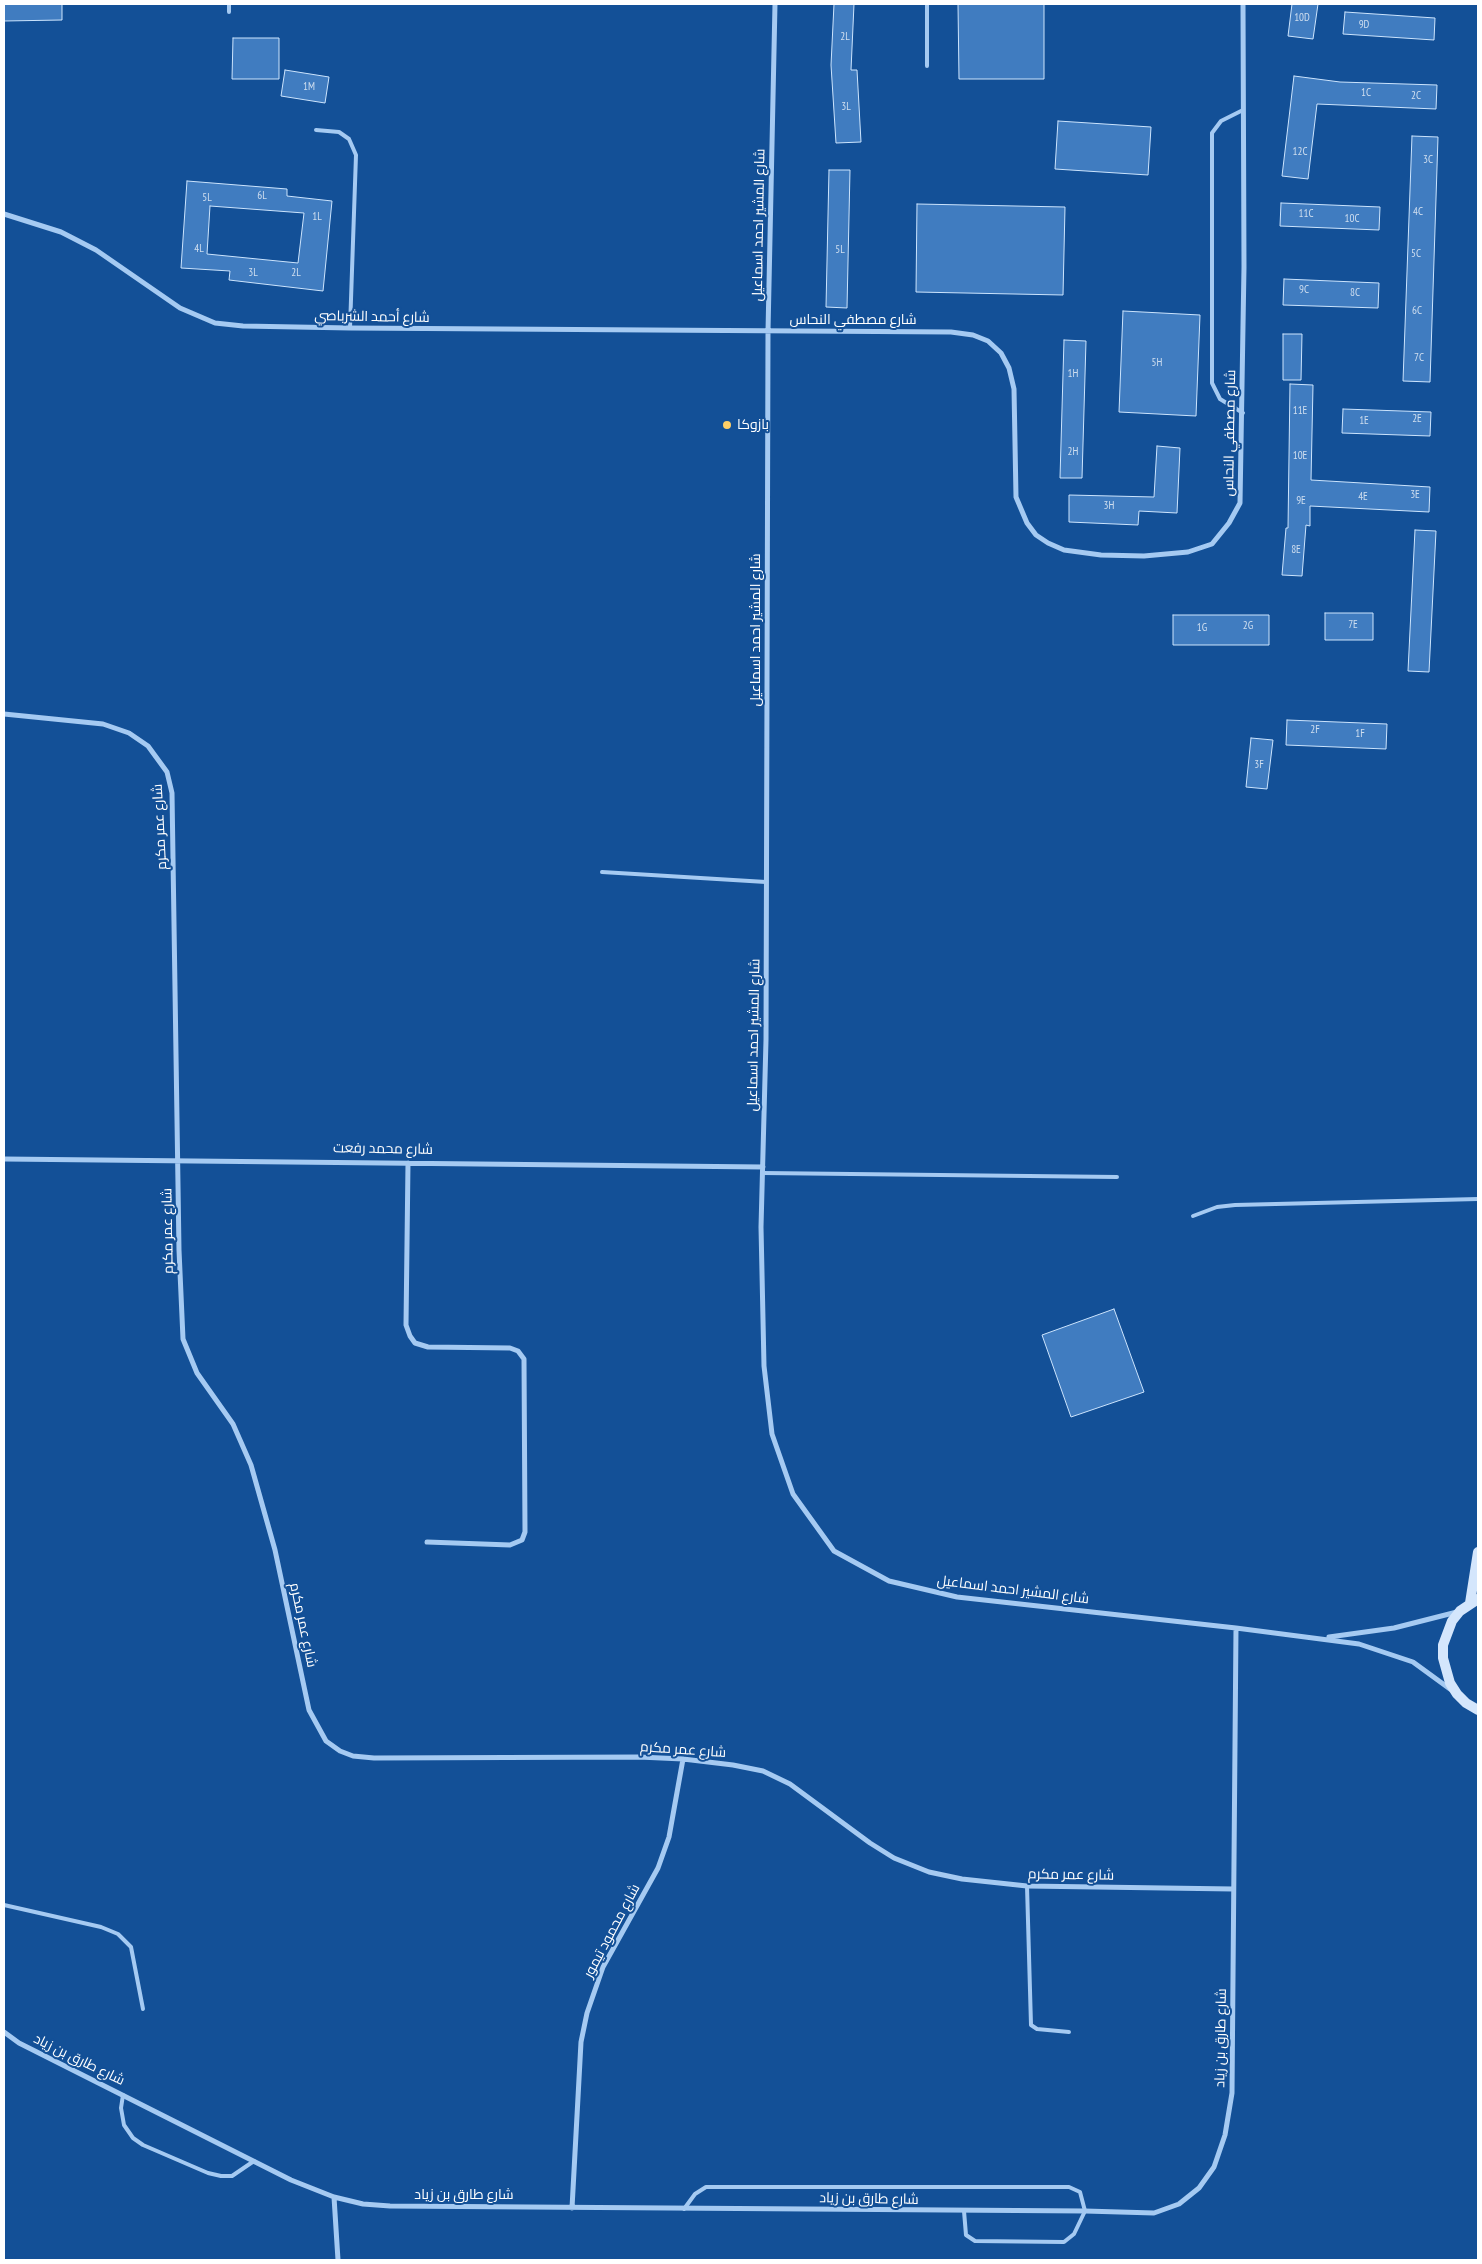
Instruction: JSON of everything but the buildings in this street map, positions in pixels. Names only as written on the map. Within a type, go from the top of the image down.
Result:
[{"type":"street","name":"شارع المشير احمد اسماعيل","points":[[775,4],[768,331],[766,1040],[761,1228],[764,1366],[772,1434],[793,1494],[834,1551],[889,1581],[957,1597],[1236,1628],[1359,1644],[1413,1662],[1457,1694]]},
{"type":"street","name":"شارع مصطفي النحاس","points":[[768,331],[951,332],[973,335],[988,341],[1001,352],[1009,368],[1014,389],[1016,497],[1020,511],[1036,535],[1064,550],[1101,555],[1144,556],[1188,552],[1212,544],[1229,523],[1240,503],[1243,4]]},
{"type":"street","name":"شارع أحمد الشرباصي","points":[[4,214],[61,232],[96,250],[180,308],[215,323],[350,328],[768,331]]},
{"type":"street","name":"شارع عمر مكرم","points":[[4,714],[104,724],[129,733],[148,746],[167,772],[172,793],[179,1250],[183,1339],[197,1373],[233,1424],[252,1466],[276,1550],[309,1710],[326,1741],[340,1751],[353,1756],[374,1758],[512,1756],[683,1759],[734,1765],[763,1771],[790,1784],[809,1796],[870,1843],[894,1858],[929,1872],[962,1880],[1027,1886],[1233,1889]]},
{"type":"street","name":"شارع محمد رفعت","points":[[4,1159],[763,1167]]},
{"type":"street","points":[[408,1163],[406,1325],[410,1336],[415,1343],[428,1347],[510,1348],[518,1351],[524,1359],[524,1532],[522,1540],[510,1545],[427,1542]]},
{"type":"street","points":[[1478,1552],[1474,1601],[1460,1611],[1446,1633],[1443,1645],[1445,1671],[1457,1694],[1478,1712]]},
{"type":"street","name":"شارع المشير احمد اسماعيل","points":[[1321,1638],[1394,1628],[1460,1611]]},
{"type":"street","name":"شارع طارق بن زياد","points":[[4,2032],[19,2043],[291,2180],[334,2197],[364,2204],[390,2206],[1154,2213],[1179,2204],[1199,2188],[1214,2167],[1225,2135],[1232,2093],[1236,1628]]},
{"type":"street","name":"شارع محمود تيمور","points":[[572,2208],[581,2042],[586,2013],[603,1967],[658,1868],[669,1837],[683,1759]]},
{"type":"street","points":[[334,2197],[338,2260]]},
{"type":"lane","points":[[229,4],[229,12]]},
{"type":"lane","points":[[927,4],[927,66]]},
{"type":"lane","points":[[1242,413],[1220,399],[1212,383],[1212,133],[1221,121],[1243,110]]},
{"type":"lane","points":[[316,130],[339,132],[349,139],[356,155],[350,328]]},
{"type":"lane","points":[[602,872],[766,882]]},
{"type":"lane","points":[[763,1173],[1117,1177]]},
{"type":"lane","points":[[1194,1216],[1217,1207],[1235,1204],[1478,1200]]},
{"type":"lane","points":[[1027,1886],[1032,2025],[1037,2029],[1069,2032]]},
{"type":"lane","points":[[4,1905],[101,1927],[118,1934],[131,1947],[143,2010]]},
{"type":"lane","points":[[123,2094],[124,2125],[133,2138],[143,2145],[208,2173],[221,2176],[232,2176],[254,2161]]},
{"type":"lane","points":[[684,2209],[695,2194],[706,2188],[1069,2187],[1080,2192],[1085,2211],[1074,2234],[1064,2242],[975,2241],[966,2235],[964,2211]]},
{"type":"place","name":"بازوكا","points":[[727,425]]}]
